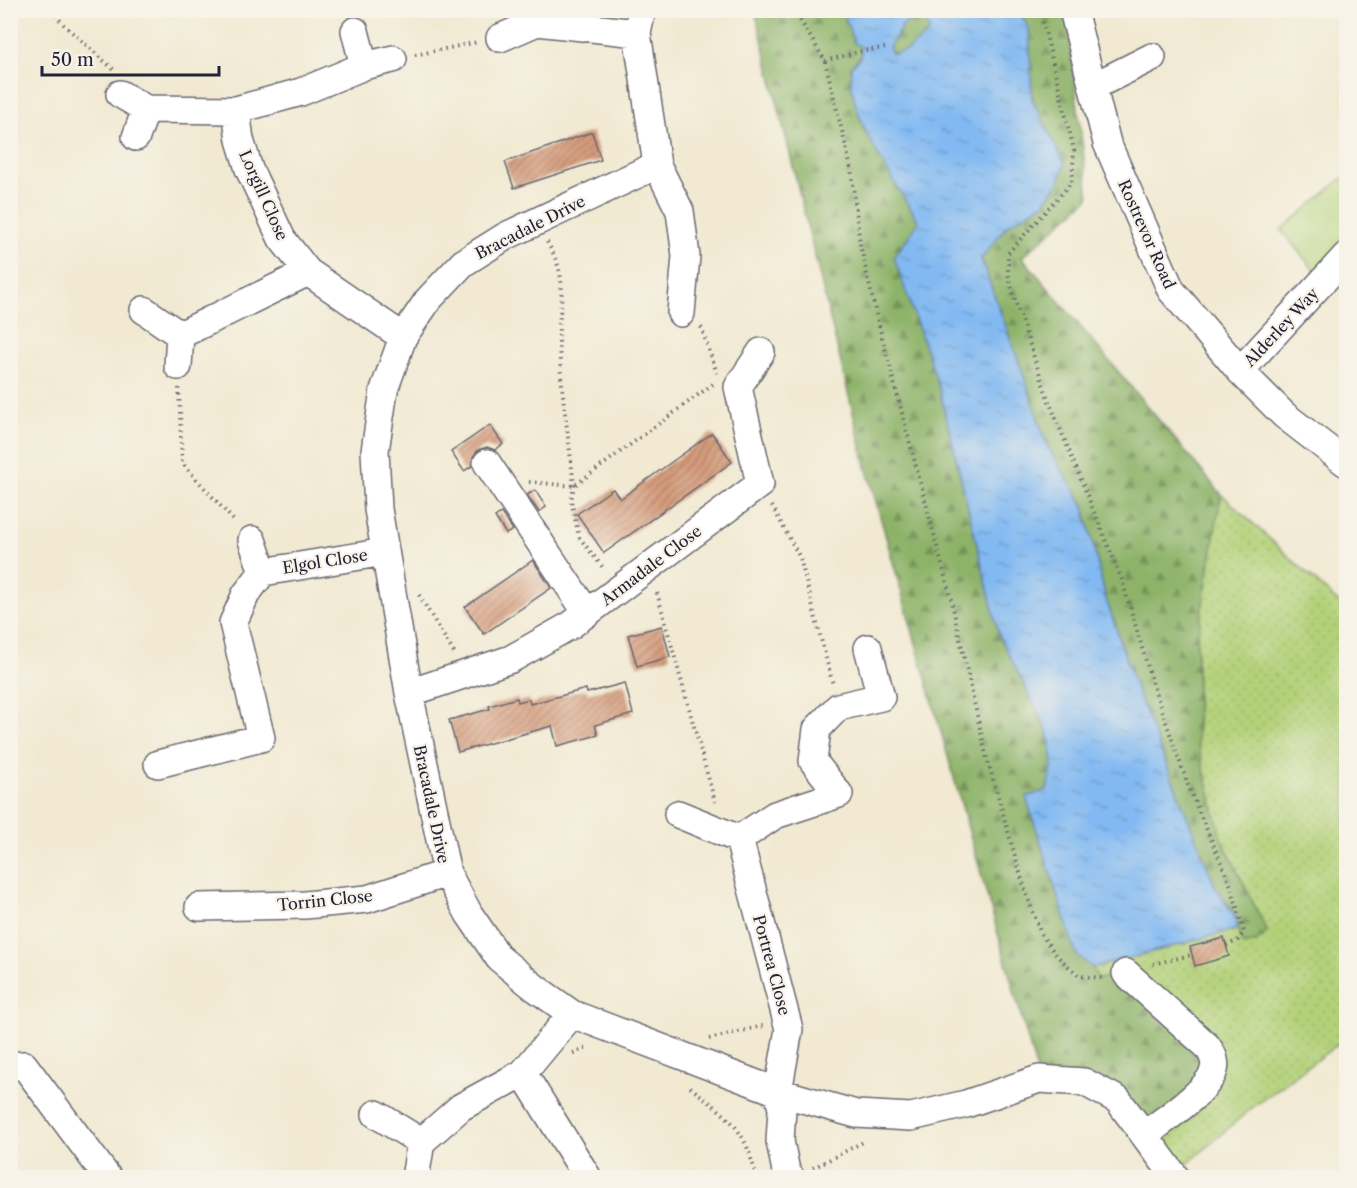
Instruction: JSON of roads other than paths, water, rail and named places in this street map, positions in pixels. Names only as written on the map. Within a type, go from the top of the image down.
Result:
[{"type":"street","name":"Rostrevor Road","points":[[1073,10],[1107,143],[1171,291],[1240,371],[1284,415],[1347,463]]},
{"type":"street","points":[[500,38],[537,22],[639,22],[657,165],[680,211],[686,256],[681,313]]},
{"type":"street","points":[[355,32],[364,66]]},
{"type":"street","points":[[1094,86],[1152,57]]},
{"type":"street","points":[[120,94],[146,109],[236,111],[301,92],[364,66],[393,59]]},
{"type":"street","points":[[136,137],[146,109]]},
{"type":"street","name":"Lorgill Close","points":[[236,111],[240,140],[249,169],[282,239],[308,272],[403,337]]},
{"type":"street","name":"Bracadale Drive","points":[[657,165],[506,236],[463,263],[428,300],[403,337],[384,390],[375,451],[378,509],[409,693],[447,873],[469,914],[499,958],[572,1014],[778,1092],[856,1114],[911,1117],[966,1104],[1039,1079],[1084,1082],[1118,1100],[1176,1178]]},
{"type":"street","name":"Alderley Way","points":[[1240,371],[1347,256]]},
{"type":"street","points":[[180,335],[308,272]]},
{"type":"street","points":[[144,310],[180,335]]},
{"type":"street","points":[[178,366],[180,335]]},
{"type":"street","name":"Armadale Close","points":[[409,693],[511,659],[571,625],[760,484],[738,387],[761,352]]},
{"type":"street","points":[[493,471],[587,613]]},
{"type":"street","name":"Elgol Close","points":[[252,540],[263,572],[385,552]]},
{"type":"street","points":[[158,764],[261,738],[233,623],[246,594],[263,572]]},
{"type":"street","points":[[678,814],[731,836],[775,815],[839,794],[813,760],[816,729],[838,707],[880,697],[868,648]]},
{"type":"street","name":"Portrea Close","points":[[731,836],[789,1029],[778,1092],[782,1109],[780,1141],[786,1172],[798,1175]]},
{"type":"street","name":"Torrin Close","points":[[199,907],[305,905],[367,899],[447,873]]},
{"type":"street","points":[[1126,973],[1207,1046],[1212,1053],[1214,1066],[1213,1073],[1205,1085],[1145,1135]]},
{"type":"street","points":[[415,1178],[421,1142],[461,1107],[526,1069],[572,1014]]},
{"type":"street","points":[[10,1066],[24,1065],[108,1178]]},
{"type":"street","points":[[526,1069],[588,1178]]},
{"type":"street","points":[[376,1114],[421,1142]]},
{"type":"water","points":[[843,11],[1019,11],[1029,29],[1032,99],[1065,164],[1059,182],[1043,204],[1007,225],[981,259],[1047,446],[1084,506],[1106,599],[1137,691],[1215,886],[1236,918],[1238,929],[1092,968],[1076,954],[1026,797],[1047,790],[1053,761],[1048,732],[999,635],[938,384],[894,257],[919,222],[874,147],[856,107],[851,66],[859,59],[861,52],[860,46],[854,43]],"holes":[[[922,18],[928,26],[929,33],[907,50],[892,54],[889,47],[905,23]]]}]
